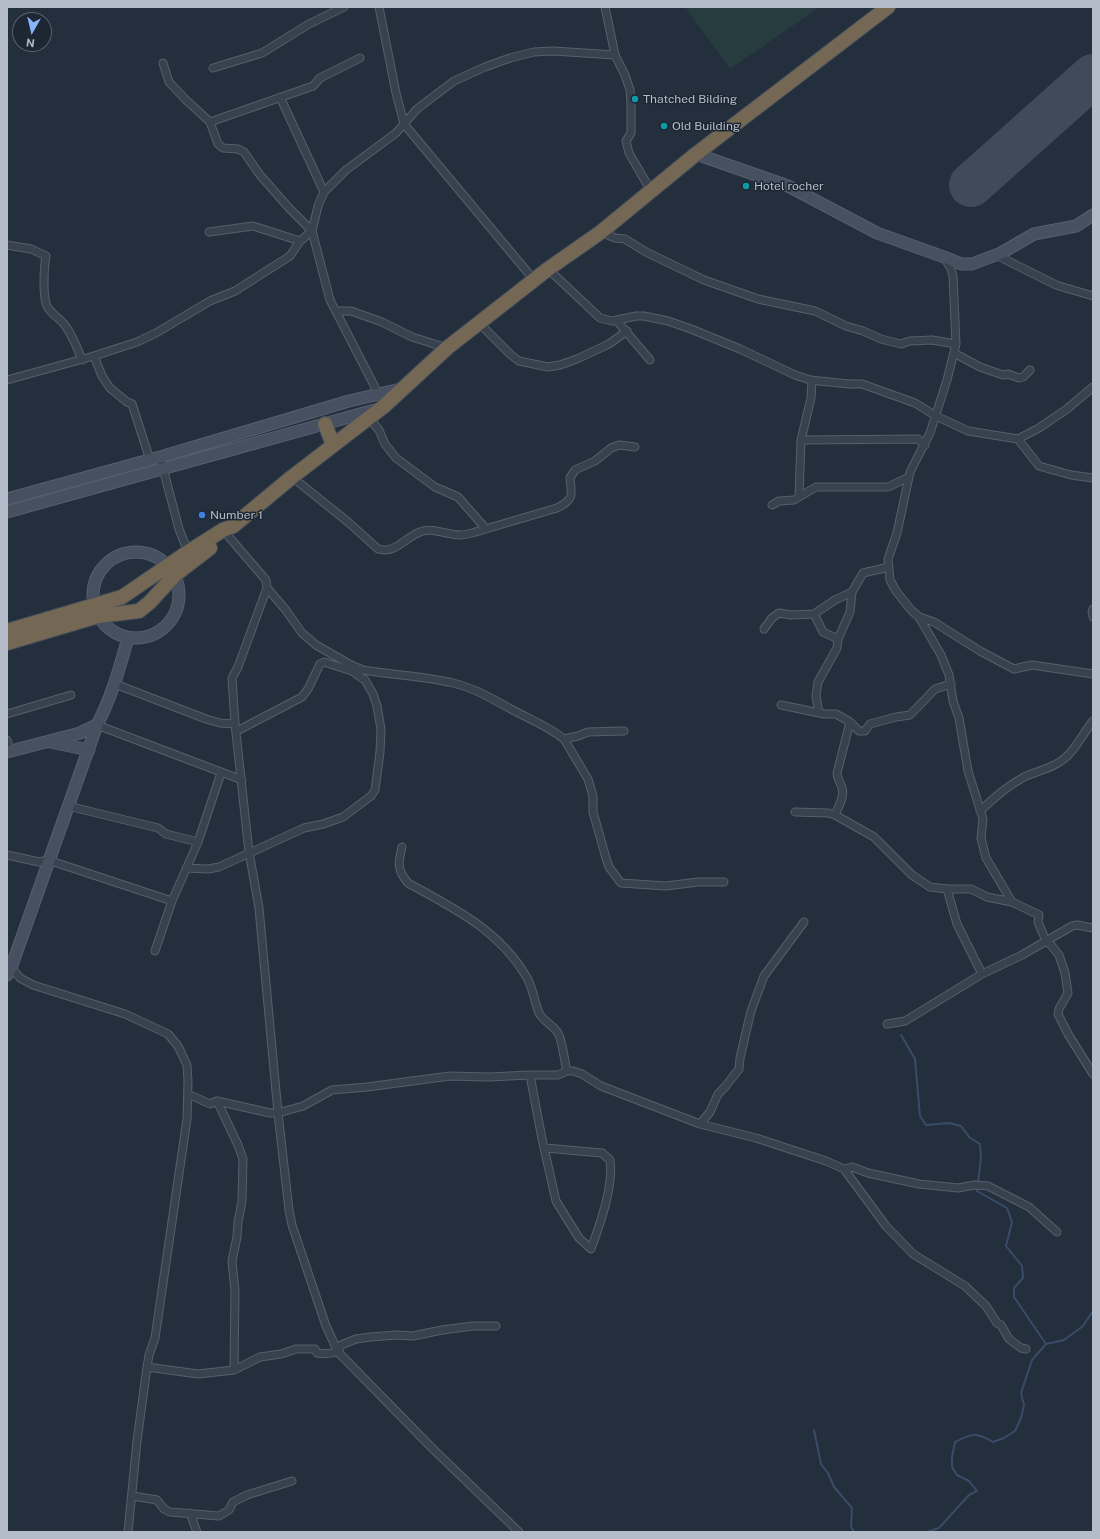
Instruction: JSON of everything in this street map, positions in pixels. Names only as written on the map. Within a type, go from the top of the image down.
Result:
[{"type":"highway","points":[[7,643],[96,611],[122,598],[140,586],[171,571],[228,531],[292,477],[387,404],[406,388],[447,348],[548,269],[601,232],[696,154],[888,7]]},
{"type":"highway","points":[[324,424],[333,445]]},
{"type":"highway","points":[[7,631],[96,611],[128,613],[139,611],[149,603],[171,571],[188,552],[228,531]]},
{"type":"highway","points":[[140,586],[148,598],[149,603]]},
{"type":"highway","points":[[122,598],[128,613]]},
{"type":"street","points":[[213,68],[262,53],[309,24],[344,7]]},
{"type":"street","points":[[379,7],[396,94],[404,124],[534,280]]},
{"type":"street","points":[[605,7],[615,55],[625,75],[630,90],[630,133],[626,141],[629,153],[651,191]]},
{"type":"street","points":[[7,512],[324,424],[387,404],[378,393],[330,300],[312,231],[318,206],[324,192],[346,170],[396,133],[417,109],[454,80],[510,58],[534,52],[554,51],[579,54],[615,55]]},
{"type":"street","points":[[210,122],[255,107],[264,102],[280,97],[290,96],[313,86],[320,78],[360,58]]},
{"type":"street","points":[[163,63],[169,82],[187,102],[210,122],[218,144],[223,148],[238,149],[244,152],[260,175],[289,208],[312,231]]},
{"type":"street","points":[[280,97],[324,192]]},
{"type":"street","points":[[696,154],[788,186],[877,233],[961,264],[972,264],[996,255],[1034,234],[1076,226],[1093,215]]},
{"type":"street","points":[[209,232],[253,226],[300,241]]},
{"type":"street","points":[[7,380],[82,360],[137,342],[156,333],[210,301],[235,291],[290,256],[300,241],[312,231]]},
{"type":"street","points":[[601,232],[615,238],[625,239],[646,252],[710,282],[758,299],[815,311],[846,326],[863,331],[881,340],[901,344],[932,340],[956,344]]},
{"type":"street","points":[[7,245],[31,249],[46,256],[44,270],[45,299],[48,308],[62,322],[70,333],[82,360]]},
{"type":"street","points":[[996,255],[1056,285],[1093,296]]},
{"type":"street","points":[[944,257],[953,276],[956,344],[936,416],[925,445],[911,469],[893,550],[889,557],[890,580],[896,591],[911,610],[919,617],[941,655],[951,684],[953,701],[959,718],[968,771],[983,819],[981,840],[986,858],[1012,902]]},
{"type":"street","points":[[548,269],[600,318],[604,320],[617,321],[636,316],[668,321],[691,328],[795,375],[812,380],[862,384],[914,403],[936,416],[968,431],[1018,439],[1039,428],[1067,409],[1093,387]]},
{"type":"street","points":[[337,311],[351,311],[382,322],[412,337],[447,348]]},
{"type":"street","points":[[617,321],[650,360]]},
{"type":"street","points":[[479,323],[519,361],[548,367],[560,365],[609,344],[627,331]]},
{"type":"street","points":[[954,353],[980,367],[1003,375],[1008,374],[1019,378],[1023,377],[1030,370]]},
{"type":"street","points":[[94,356],[102,376],[110,388],[127,402],[132,404],[155,459],[163,469],[182,538],[188,552]]},
{"type":"street","points":[[799,497],[801,440],[812,398],[812,380]]},
{"type":"street","points":[[7,499],[155,459],[378,393],[406,388]]},
{"type":"street","points":[[369,418],[379,430],[385,444],[396,458],[435,487],[458,497],[486,529]]},
{"type":"street","points":[[801,440],[918,439],[925,445]]},
{"type":"street","points":[[1018,439],[1039,466],[1071,475],[1093,478]]},
{"type":"street","points":[[292,477],[348,522],[378,549],[384,551],[390,550],[418,532],[430,529],[460,535],[539,514],[566,504],[572,494],[570,478],[575,470],[595,460],[611,448],[619,445],[635,447]]},
{"type":"street","points":[[195,446],[198,458]]},
{"type":"street","points":[[98,475],[102,486]]},
{"type":"street","points":[[772,505],[779,501],[791,501],[816,487],[888,488],[909,477]]},
{"type":"street","points":[[21,495],[25,507]]},
{"type":"street","points":[[228,531],[266,580],[267,588],[238,666],[232,678],[249,852],[259,908],[278,1113],[292,1224],[326,1326],[338,1352],[433,1449],[519,1532]]},
{"type":"street","points":[[130,552],[150,554],[159,558],[171,571],[178,585],[179,597],[177,609],[172,620],[163,629],[152,635],[140,638],[128,638],[112,632],[96,611],[93,593],[94,582],[98,573],[104,565],[112,559],[130,552]]},
{"type":"street","points":[[819,713],[816,696],[818,682],[837,648],[838,639],[850,612],[852,592],[863,573],[889,567]]},
{"type":"street","points":[[267,588],[285,608],[302,633],[316,645],[350,665],[363,670],[447,682],[468,687],[484,693],[506,707],[549,728],[564,739],[588,779],[593,796],[593,812],[606,858],[609,867],[620,883],[666,886],[698,882],[724,882]]},
{"type":"street","points":[[764,629],[772,618],[779,613],[791,615],[814,614],[835,600],[852,592]]},
{"type":"street","points":[[1093,609],[1093,617]]},
{"type":"street","points":[[814,614],[822,632],[838,639]]},
{"type":"street","points":[[919,617],[934,622],[980,651],[1014,669],[1032,665],[1093,674]]},
{"type":"street","points":[[128,638],[108,704],[97,725],[8,968],[20,978],[33,985],[125,1014],[168,1034],[178,1046],[187,1065],[187,1119],[178,1186],[169,1233],[155,1338],[149,1355],[147,1367],[137,1441],[133,1496],[128,1532]]},
{"type":"street","points":[[115,684],[206,719],[236,728],[302,697],[308,689],[317,668],[324,662],[352,671],[365,680],[377,706],[381,729],[380,752],[374,790],[371,796],[343,817],[324,824],[304,828],[219,867],[208,869],[186,868]]},
{"type":"street","points":[[782,705],[819,713],[836,714],[850,722],[859,731],[865,731],[870,724],[910,715],[935,689],[951,684]]},
{"type":"street","points":[[7,714],[71,695]]},
{"type":"street","points":[[980,811],[999,793],[1022,778],[1050,767],[1065,758],[1093,721]]},
{"type":"street","points":[[835,815],[843,795],[837,773],[850,722]]},
{"type":"street","points":[[8,747],[47,742],[80,733],[97,725],[242,780]]},
{"type":"street","points":[[564,739],[588,732],[624,731]]},
{"type":"street","points":[[47,742],[89,750]]},
{"type":"street","points":[[155,951],[172,901],[198,842],[221,773]]},
{"type":"street","points":[[68,806],[158,828],[166,834],[198,842]]},
{"type":"street","points":[[795,812],[828,813],[835,815],[874,837],[914,878],[930,887],[971,889],[987,897],[1012,902],[1039,915],[1038,922],[1046,941],[1060,957],[1065,972],[1068,990],[1067,996],[1059,1009],[1058,1014],[1068,1034],[1093,1074]]},
{"type":"street","points":[[402,847],[398,862],[402,876],[408,883],[459,911],[508,950],[526,976],[540,1015],[553,1027],[560,1037],[567,1071]]},
{"type":"street","points":[[7,855],[39,862],[48,860],[172,901]]},
{"type":"street","points":[[947,889],[957,924],[982,974]]},
{"type":"street","points":[[700,1124],[710,1112],[718,1094],[739,1069],[740,1058],[751,1011],[764,976],[804,922]]},
{"type":"street","points":[[887,1024],[905,1021],[982,974],[1004,964],[1072,926],[1077,924],[1093,928]]},
{"type":"street","points":[[188,1094],[210,1104],[217,1101],[270,1113],[278,1113],[303,1106],[332,1090],[368,1087],[450,1076],[489,1077],[558,1075],[567,1071],[578,1073],[601,1086],[700,1124],[756,1138],[844,1168],[852,1167],[868,1173],[919,1184],[958,1188],[975,1185],[988,1186],[1029,1207],[1057,1232]]},
{"type":"street","points":[[530,1075],[545,1148],[556,1201],[578,1238],[591,1249],[610,1183],[612,1170],[610,1160],[602,1153],[545,1148]]},
{"type":"street","points":[[217,1101],[238,1145],[242,1159],[242,1201],[232,1261],[235,1292],[234,1370]]},
{"type":"street","points":[[844,1168],[886,1226],[913,1254],[928,1265],[965,1286],[986,1306],[997,1323],[1001,1325],[1009,1339],[1021,1348],[1026,1349]]},
{"type":"street","points":[[338,1352],[341,1345],[356,1339],[396,1335],[413,1336],[473,1326],[496,1326]]},
{"type":"street","points":[[147,1367],[198,1374],[234,1370],[260,1357],[281,1354],[296,1348],[314,1349],[317,1353],[321,1354],[338,1352]]},
{"type":"street","points":[[133,1496],[157,1500],[164,1509],[170,1512],[219,1516],[229,1510],[233,1502],[247,1495],[292,1481]]},
{"type":"street","points":[[190,1513],[197,1532]]},
{"type":"green space","points":[[685,7],[820,7],[730,69]]},
{"type":"waterway","points":[[901,1035],[915,1059],[920,1116],[926,1125],[949,1123],[961,1126],[970,1138],[980,1144],[981,1158],[978,1183]]},
{"type":"waterway","points":[[978,1187],[977,1191],[1007,1208],[1012,1222],[1006,1246],[1022,1266],[1023,1278],[1014,1288],[1014,1297],[1046,1344]]},
{"type":"waterway","points":[[927,1532],[939,1528],[969,1495],[977,1491],[969,1481],[957,1475],[952,1467],[955,1442],[970,1435],[978,1435],[993,1442],[1004,1438],[1015,1431],[1021,1418],[1024,1405],[1021,1393],[1032,1360],[1046,1344],[1064,1340],[1083,1326],[1093,1311]]},
{"type":"waterway","points":[[814,1430],[821,1464],[828,1473],[834,1487],[852,1508],[851,1527],[854,1532]]},
{"type":"runway","points":[[971,185],[1093,76]]},
{"type":"place","name":"Thatched Bilding","points":[[635,99]]},
{"type":"place","name":"Old Building","points":[[664,126]]},
{"type":"place","name":"Hotel rocher","points":[[746,186]]},
{"type":"place","name":"Number 1","points":[[202,515]]}]
